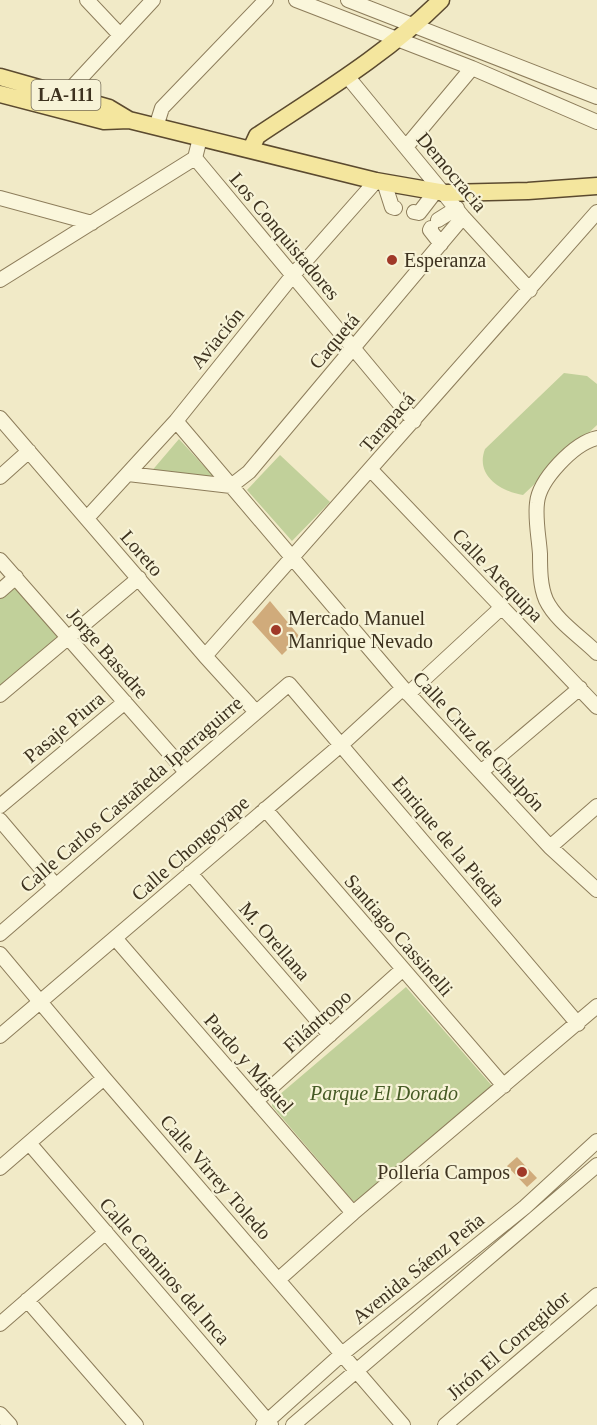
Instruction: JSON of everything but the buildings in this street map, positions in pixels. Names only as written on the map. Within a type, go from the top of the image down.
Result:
[{"type":"main road","points":[[441,0],[396,39],[347,76],[256,136],[251,149],[380,182],[440,192],[528,191],[597,186]]},
{"type":"main road","name":"LA-111","points":[[0,77],[109,108],[129,120],[251,149]]},
{"type":"main road","name":"LA-111","points":[[0,94],[104,121],[129,120]]},
{"type":"street","points":[[65,95],[119,34],[153,0]]},
{"type":"street","points":[[156,127],[162,108],[266,0]]},
{"type":"street","points":[[296,0],[472,68],[597,122]]},
{"type":"street","points":[[348,0],[597,97]]},
{"type":"street","points":[[85,1],[119,34]]},
{"type":"street","points":[[406,147],[472,68]]},
{"type":"street","name":"Democracia","points":[[347,76],[440,192],[530,290]]},
{"type":"street","points":[[0,280],[195,158],[200,138]]},
{"type":"street","name":"Los Conquistadores","points":[[195,158],[414,421]]},
{"type":"street","points":[[380,182],[392,207],[395,208]]},
{"type":"street","name":"Aviación","points":[[87,518],[176,421],[293,275],[380,182]]},
{"type":"street","points":[[440,192],[417,212],[433,226],[441,244]]},
{"type":"street","points":[[0,198],[92,222]]},
{"type":"street","points":[[433,226],[460,212]]},
{"type":"street","name":"Caquetá","points":[[231,486],[249,472],[441,244],[460,212]]},
{"type":"street","name":"Tarapacá","points":[[205,656],[597,212]]},
{"type":"street","name":"Loreto","points":[[0,418],[256,712]]},
{"type":"street","name":"Calle Cruz de Chalpón","points":[[176,421],[406,691],[550,847],[597,890]]},
{"type":"street","points":[[597,438],[577,448],[554,470],[540,491],[537,512],[540,571],[546,599],[559,617],[597,653]]},
{"type":"street","points":[[0,477],[29,452]]},
{"type":"street","name":"Calle Arequipa","points":[[371,470],[597,707]]},
{"type":"street","points":[[128,474],[231,486]]},
{"type":"street","name":"Jorge Basadre","points":[[0,560],[186,772]]},
{"type":"street","points":[[0,591],[16,577]]},
{"type":"street","points":[[0,695],[138,578]]},
{"type":"street","name":"Calle Chongoyape","points":[[0,1036],[502,607]]},
{"type":"street","name":"Calle Carlos Castañeda Iparraguirre","points":[[0,934],[289,684]]},
{"type":"street","name":"Enrique de la Piedra","points":[[289,684],[578,1024]]},
{"type":"street","points":[[481,772],[580,688]]},
{"type":"street","name":"Pasaje Piura","points":[[0,806],[124,702]]},
{"type":"street","points":[[550,847],[597,806]]},
{"type":"street","name":"Santiago Cassinelli","points":[[265,809],[504,1086]]},
{"type":"street","points":[[0,820],[56,886]]},
{"type":"street","name":"M. Orellana","points":[[190,873],[330,1035]]},
{"type":"street","name":"Pardo y Miguel","points":[[115,938],[353,1213]]},
{"type":"street","name":"Calle Virrey Toledo","points":[[0,954],[403,1425]]},
{"type":"street","name":"Filántropo","points":[[256,1101],[403,969]]},
{"type":"street","points":[[279,1279],[353,1213],[597,1006]]},
{"type":"street","points":[[0,1168],[104,1078]]},
{"type":"street","name":"Avenida Sáenz Peña","points":[[267,1424],[342,1354],[525,1207],[597,1141]]},
{"type":"street","name":"Calle Caminos del Inca","points":[[29,1143],[267,1424]]},
{"type":"street","name":"Avenida Sáenz Peña","points":[[293,1425],[597,1165]]},
{"type":"street","points":[[0,1324],[106,1232]]},
{"type":"street","name":"Jirón El Corregidor","points":[[445,1425],[597,1295]]},
{"type":"street","points":[[27,1300],[136,1425]]},
{"type":"street","points":[[0,1414],[10,1425]]},
{"type":"green space","points":[[564,373],[587,376],[597,384],[597,425],[523,495],[498,486],[483,467],[485,449]]},
{"type":"green space","points":[[179,439],[213,476],[212,479],[150,473]]},
{"type":"green space","points":[[280,455],[330,502],[292,541],[247,490]]},
{"type":"green space","points":[[13,582],[61,637],[0,688],[0,594]]},
{"type":"green space","name":"Parque El Dorado","points":[[406,987],[493,1087],[358,1202],[353,1201],[272,1106],[272,1101]]},
{"type":"place","name":"Esperanza","points":[[392,260]]},
{"type":"place","name":"Mercado Manuel Manrique Nevado","points":[[276,630]]},
{"type":"place","name":"Pollería Campos","points":[[522,1172]]}]
